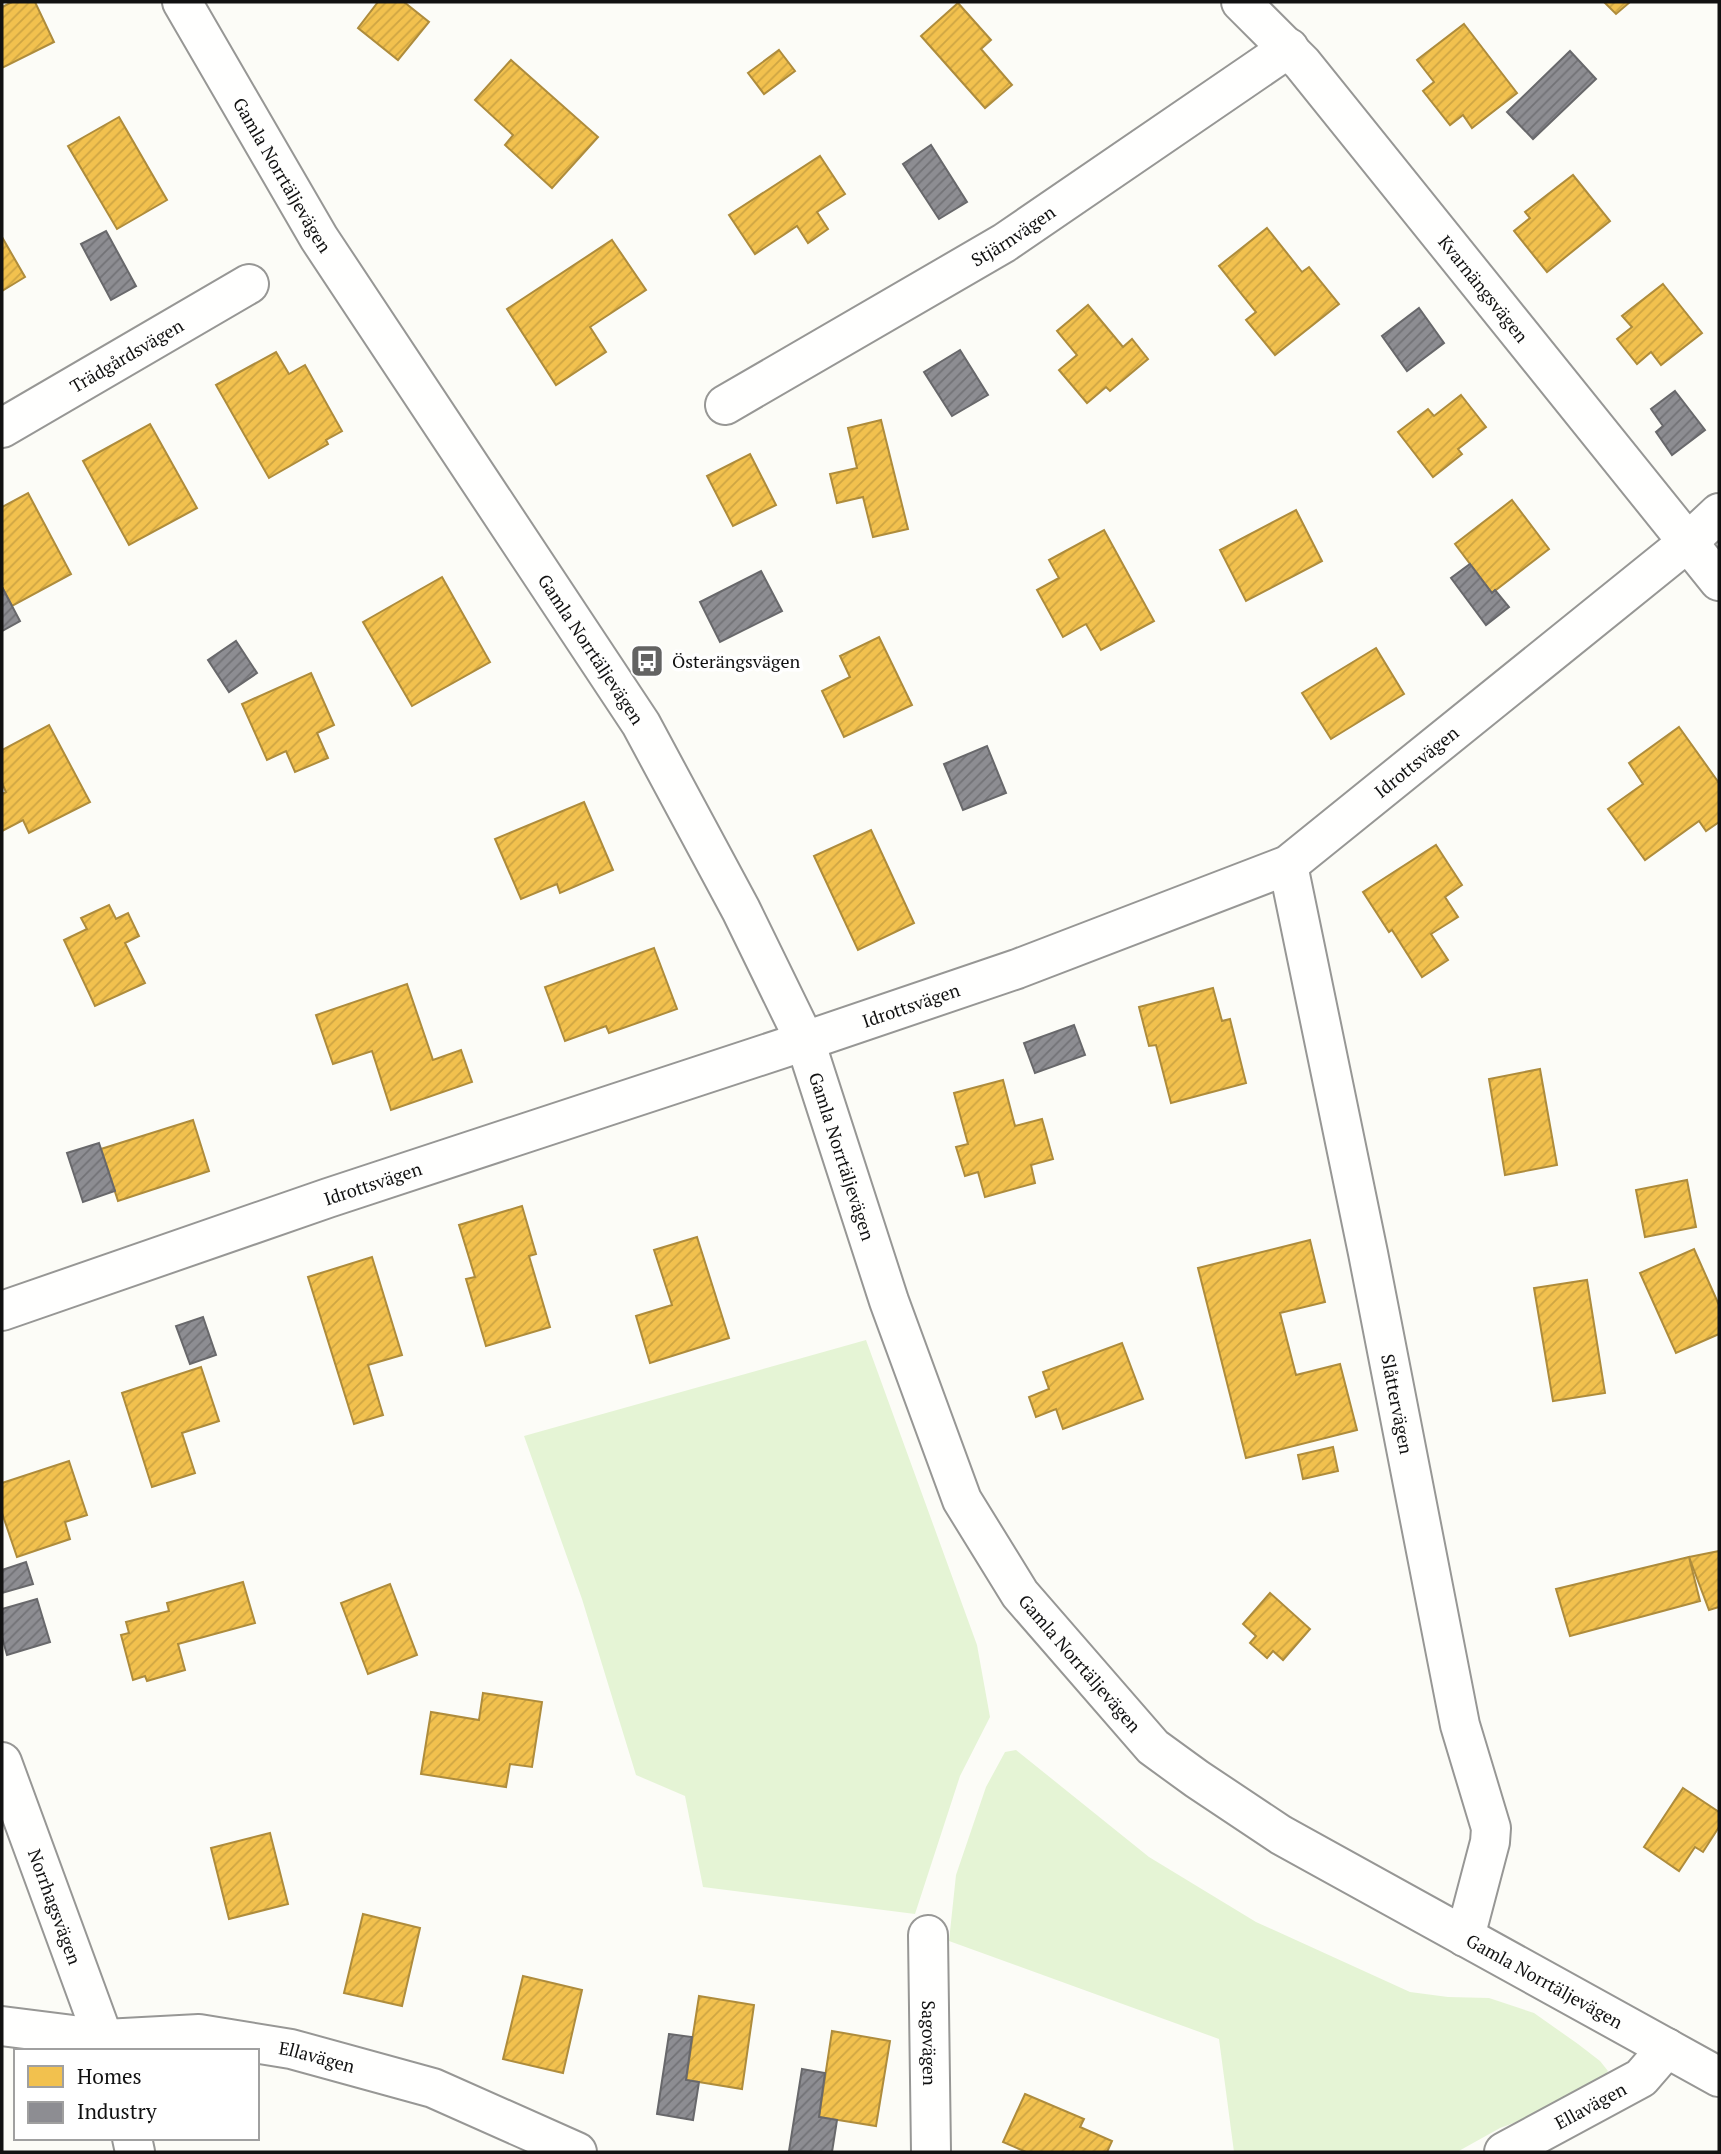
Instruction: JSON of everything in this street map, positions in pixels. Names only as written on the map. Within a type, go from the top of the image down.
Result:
[{"type":"street","name":"Gamla Norrtäljevägen","points":[[182,2],[319,238],[641,724],[741,910],[805,1041],[889,1301],[962,1500],[1020,1594],[1153,1746],[1281,1835],[1719,2077]]},
{"type":"street","name":"Kvarnängsvägen","points":[[1241,2],[1289,48],[1719,581]]},
{"type":"street","name":"Stjärnvägen","points":[[725,405],[1004,243],[1289,48]]},
{"type":"street","name":"Trädgårdsvägen","points":[[2,428],[250,284]]},
{"type":"street","name":"Idrottsvägen","points":[[2,1311],[328,1198],[1017,969],[1288,865],[1688,542],[1719,513]]},
{"type":"street","name":"Slåttervägen","points":[[1288,865],[1368,1253],[1460,1724],[1491,1828],[1490,1842],[1465,1937]]},
{"type":"street","name":"Norrhagsvägen","points":[[2,1762],[107,2045]]},
{"type":"street","name":"Sagovägen","points":[[928,1935],[931,2152]]},
{"type":"street","name":"Ellavägen","points":[[2,2026],[107,2045],[199,2034],[291,2049],[433,2088],[577,2152]]},
{"type":"street","name":"Ellavägen","points":[[1504,2152],[1641,2078],[1667,2048]]},
{"type":"green space","points":[[866,1340],[977,1645],[990,1717],[960,1776],[915,1914],[703,1887],[685,1796],[636,1775],[582,1599],[524,1436]]},
{"type":"green space","points":[[1016,1750],[1149,1857],[1256,1922],[1410,1992],[1448,1997],[1489,1998],[1534,2013],[1600,2061],[1608,2071],[1600,2082],[1557,2107],[1500,2128],[1457,2152],[1234,2152],[1219,2039],[949,1941],[956,1875],[986,1787],[1005,1752]]},
{"type":"building: Homes","points":[[12,2],[35,2],[54,42],[2,68],[2,7]]},
{"type":"building: Homes","points":[[378,2],[404,2],[429,22],[398,60],[358,28]]},
{"type":"building: Homes","points":[[1604,2],[1630,2],[1616,14]]},
{"type":"building: Homes","points":[[958,3],[991,40],[981,49],[1012,85],[985,108],[921,36]]},
{"type":"building: Homes","points":[[1464,24],[1517,93],[1472,128],[1463,115],[1450,125],[1423,91],[1434,82],[1417,60]]},
{"type":"building: Homes","points":[[779,50],[795,71],[764,94],[748,73]]},
{"type":"building: Homes","points":[[511,60],[598,137],[552,188],[505,145],[513,135],[475,100]]},
{"type":"building: Homes","points":[[119,117],[167,200],[117,229],[68,146]]},
{"type":"building: Homes","points":[[820,156],[845,194],[817,212],[828,229],[808,243],[797,226],[755,254],[729,215]]},
{"type":"building: Homes","points":[[1573,175],[1610,221],[1547,272],[1514,231],[1530,218],[1525,212]]},
{"type":"building: Homes","points":[[1267,228],[1302,272],[1309,267],[1339,304],[1275,355],[1246,320],[1256,312],[1219,266]]},
{"type":"building: Homes","points":[[2,237],[25,277],[2,291]]},
{"type":"building: Homes","points":[[612,240],[646,290],[590,327],[606,352],[556,385],[507,309]]},
{"type":"building: Homes","points":[[1663,284],[1702,333],[1661,365],[1651,352],[1637,364],[1617,339],[1632,327],[1622,316]]},
{"type":"building: Homes","points":[[1088,305],[1123,347],[1132,339],[1148,359],[1110,391],[1106,387],[1087,403],[1059,370],[1077,355],[1057,331]]},
{"type":"building: Homes","points":[[276,352],[289,374],[305,365],[342,431],[326,440],[328,444],[269,478],[216,385]]},
{"type":"building: Homes","points":[[1461,395],[1486,427],[1458,449],[1462,454],[1433,477],[1398,432],[1428,409],[1434,416]]},
{"type":"building: Homes","points":[[881,420],[908,529],[873,537],[863,497],[837,503],[830,474],[857,468],[848,428]]},
{"type":"building: Homes","points":[[150,424],[197,508],[129,545],[83,461]]},
{"type":"building: Homes","points":[[750,454],[776,505],[733,526],[707,476]]},
{"type":"building: Homes","points":[[28,493],[71,574],[12,606],[2,587],[2,507]]},
{"type":"building: Homes","points":[[1512,500],[1549,549],[1492,593],[1455,544]]},
{"type":"building: Homes","points":[[1296,510],[1322,561],[1246,601],[1220,550]]},
{"type":"building: Homes","points":[[1104,530],[1154,621],[1101,650],[1086,624],[1063,637],[1037,590],[1059,578],[1049,560]]},
{"type":"building: Homes","points":[[442,577],[490,662],[412,706],[363,622]]},
{"type":"building: Homes","points":[[879,637],[912,705],[844,737],[822,691],[850,677],[840,656]]},
{"type":"building: Homes","points":[[1376,648],[1404,694],[1331,739],[1302,693]]},
{"type":"building: Homes","points":[[311,673],[334,725],[317,733],[328,758],[295,772],[286,751],[267,760],[242,704]]},
{"type":"building: Homes","points":[[49,725],[90,802],[29,833],[23,820],[2,831],[2,794],[6,792],[2,783],[2,750]]},
{"type":"building: Homes","points":[[1679,727],[1719,783],[1719,822],[1706,831],[1699,821],[1645,860],[1608,809],[1643,784],[1629,763]]},
{"type":"building: Homes","points":[[584,802],[613,870],[560,893],[557,884],[521,899],[495,839]]},
{"type":"building: Homes","points":[[871,830],[914,923],[858,950],[814,856]]},
{"type":"building: Homes","points":[[1436,845],[1462,885],[1445,897],[1458,917],[1431,934],[1448,960],[1422,977],[1392,930],[1389,932],[1363,892]]},
{"type":"building: Homes","points":[[109,905],[116,919],[128,913],[139,936],[125,943],[145,983],[95,1006],[64,940],[87,929],[81,918]]},
{"type":"building: Homes","points":[[654,948],[677,1009],[609,1033],[606,1026],[565,1041],[545,987]]},
{"type":"building: Homes","points":[[407,984],[433,1060],[461,1050],[472,1082],[391,1110],[372,1051],[333,1064],[316,1015]]},
{"type":"building: Homes","points":[[1213,988],[1222,1021],[1230,1019],[1246,1083],[1171,1103],[1156,1045],[1149,1046],[1139,1007]]},
{"type":"building: Homes","points":[[1540,1069],[1557,1165],[1505,1175],[1489,1079]]},
{"type":"building: Homes","points":[[1003,1080],[1015,1126],[1042,1119],[1053,1159],[1031,1165],[1035,1183],[985,1197],[978,1172],[965,1176],[956,1147],[968,1144],[954,1093]]},
{"type":"building: Homes","points":[[193,1120],[209,1171],[118,1201],[101,1149]]},
{"type":"building: Homes","points":[[1687,1180],[1696,1227],[1645,1237],[1636,1190]]},
{"type":"building: Homes","points":[[522,1206],[536,1254],[529,1256],[550,1327],[486,1346],[466,1279],[475,1277],[459,1225]]},
{"type":"building: Homes","points":[[697,1237],[729,1338],[650,1363],[636,1316],[672,1305],[654,1250]]},
{"type":"building: Homes","points":[[1310,1240],[1325,1302],[1280,1313],[1296,1375],[1340,1364],[1357,1430],[1246,1458],[1198,1268]]},
{"type":"building: Homes","points":[[1694,1249],[1719,1305],[1719,1334],[1676,1353],[1640,1273]]},
{"type":"building: Homes","points":[[372,1257],[402,1355],[368,1365],[383,1415],[354,1424],[308,1277]]},
{"type":"building: Homes","points":[[1587,1280],[1605,1393],[1553,1401],[1534,1288]]},
{"type":"building: Homes","points":[[1122,1343],[1143,1399],[1063,1429],[1056,1409],[1036,1417],[1029,1397],[1049,1389],[1043,1372]]},
{"type":"building: Homes","points":[[201,1367],[219,1421],[182,1433],[195,1473],[152,1487],[122,1393]]},
{"type":"building: Homes","points":[[1333,1447],[1338,1471],[1303,1479],[1298,1455]]},
{"type":"building: Homes","points":[[69,1461],[87,1515],[65,1522],[70,1539],[17,1557],[2,1513],[2,1483]]},
{"type":"building: Homes","points":[[1719,1551],[1719,1607],[1709,1610],[1689,1557]]},
{"type":"building: Homes","points":[[1689,1557],[1700,1601],[1570,1636],[1556,1589]]},
{"type":"building: Homes","points":[[243,1582],[255,1623],[178,1644],[185,1670],[147,1681],[145,1676],[133,1680],[121,1635],[129,1633],[126,1622],[169,1611],[167,1603]]},
{"type":"building: Homes","points":[[390,1584],[417,1655],[368,1674],[341,1603]]},
{"type":"building: Homes","points":[[1270,1593],[1310,1629],[1283,1660],[1273,1651],[1267,1658],[1250,1643],[1256,1636],[1243,1624]]},
{"type":"building: Homes","points":[[483,1693],[542,1702],[532,1767],[510,1764],[506,1787],[421,1774],[431,1712],[479,1720]]},
{"type":"building: Homes","points":[[1683,1788],[1719,1812],[1719,1827],[1703,1852],[1695,1847],[1679,1871],[1644,1847]]},
{"type":"building: Homes","points":[[270,1833],[288,1904],[229,1919],[211,1848]]},
{"type":"building: Homes","points":[[363,1914],[420,1928],[402,2006],[344,1993]]},
{"type":"building: Homes","points":[[523,1976],[582,1990],[563,2073],[503,2059]]},
{"type":"building: Homes","points":[[699,1996],[754,2005],[742,2089],[686,2080]]},
{"type":"building: Homes","points":[[832,2031],[890,2041],[876,2126],[819,2117]]},
{"type":"building: Homes","points":[[1025,2094],[1084,2119],[1080,2127],[1112,2141],[1107,2152],[1026,2152],[1003,2142]]},
{"type":"building: Industry","points":[[1570,51],[1596,79],[1533,139],[1507,112]]},
{"type":"building: Industry","points":[[931,145],[967,202],[939,219],[903,164]]},
{"type":"building: Industry","points":[[106,231],[136,286],[111,300],[81,244]]},
{"type":"building: Industry","points":[[1419,308],[1444,343],[1407,371],[1382,336]]},
{"type":"building: Industry","points":[[960,350],[988,395],[952,416],[924,372]]},
{"type":"building: Industry","points":[[1675,391],[1705,430],[1672,455],[1656,432],[1663,426],[1651,409]]},
{"type":"building: Industry","points":[[1470,564],[1492,593],[1495,590],[1509,607],[1486,625],[1451,578]]},
{"type":"building: Industry","points":[[761,571],[782,611],[720,642],[700,602]]},
{"type":"building: Industry","points":[[2,587],[20,621],[2,631]]},
{"type":"building: Industry","points":[[236,641],[257,673],[229,692],[208,660]]},
{"type":"building: Industry","points":[[987,746],[1006,793],[963,810],[944,764]]},
{"type":"building: Industry","points":[[1074,1025],[1085,1055],[1035,1073],[1024,1043]]},
{"type":"building: Industry","points":[[99,1143],[115,1191],[83,1202],[67,1153]]},
{"type":"building: Industry","points":[[203,1317],[216,1355],[190,1364],[176,1326]]},
{"type":"building: Industry","points":[[26,1562],[33,1584],[2,1593],[2,1570]]},
{"type":"building: Industry","points":[[37,1599],[50,1642],[7,1655],[2,1637],[2,1609]]},
{"type":"building: Industry","points":[[669,2034],[692,2037],[686,2080],[699,2082],[693,2120],[657,2114]]},
{"type":"building: Industry","points":[[802,2069],[825,2073],[819,2117],[837,2120],[832,2152],[789,2151]]},
{"type":"place","name":"Österängsvägen","points":[[647,661]]}]
